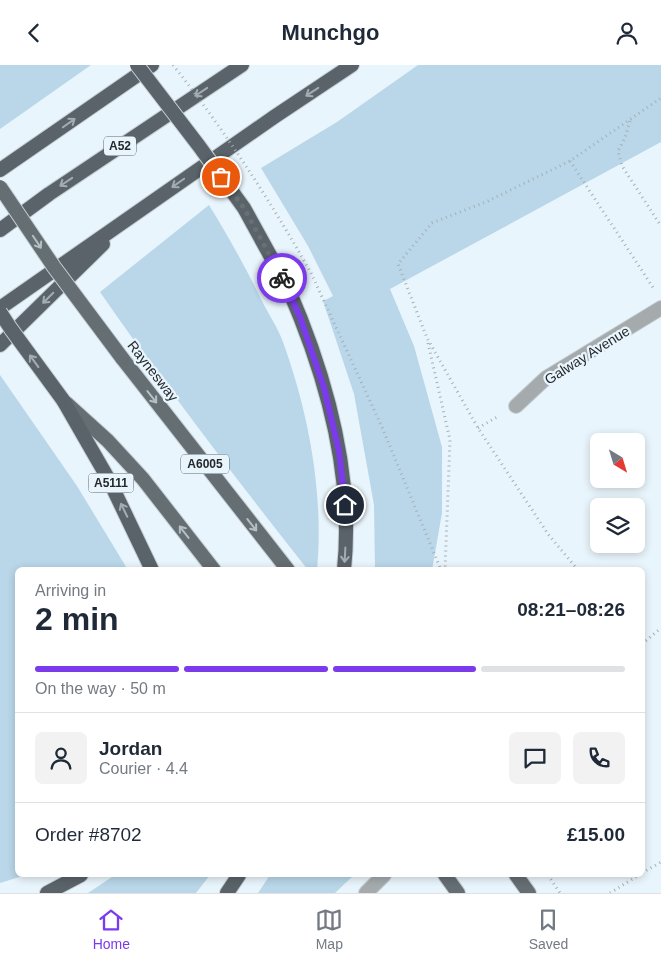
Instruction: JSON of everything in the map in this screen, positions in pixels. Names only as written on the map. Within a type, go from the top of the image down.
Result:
[{"type":"highway","points":[[137,65],[244,208],[288,288],[300,317],[324,388],[339,451],[345,505],[344,567]]},
{"type":"highway","points":[[0,170],[152,65]]},
{"type":"highway","name":"A52","points":[[0,230],[49,194],[242,65]]},
{"type":"highway","points":[[0,308],[132,215],[352,65]]},
{"type":"highway","points":[[0,345],[132,215]]},
{"type":"highway","name":"A5111","points":[[0,312],[63,400],[110,480],[151,567]]},
{"type":"highway","points":[[47,893],[77,877]]},
{"type":"highway","points":[[227,893],[238,877]]},
{"type":"main road","name":"Raynesway","points":[[0,187],[54,267],[122,358],[286,567]]},
{"type":"main road","points":[[63,400],[108,441],[143,479],[212,567]]},
{"type":"main road","points":[[446,877],[458,893]]},
{"type":"main road","points":[[517,877],[529,893]]},
{"type":"street","name":"Galway Avenue","points":[[516,406],[546,378],[661,308]]},
{"type":"street","points":[[366,893],[382,877]]},
{"type":"path","points":[[576,567],[548,534],[478,429],[427,338],[398,264],[432,223],[488,201],[570,161],[661,98]]},
{"type":"path","points":[[631,120],[618,151],[622,166],[661,226]]},
{"type":"path","points":[[570,161],[656,291]]},
{"type":"path","points":[[311,273],[382,427],[442,567]]},
{"type":"path","points":[[427,338],[450,441],[443,567]]},
{"type":"path","points":[[645,642],[661,628]]},
{"type":"path","points":[[645,871],[661,862]]},
{"type":"path","points":[[549,877],[560,893]]},
{"type":"path","points":[[610,893],[636,877]]},
{"type":"shaded area","points":[[0,65],[91,65],[0,129]]},
{"type":"shaded area","points":[[418,65],[661,65],[661,142],[390,289],[414,346],[442,447],[442,513],[433,567],[375,567],[374,505],[354,394],[323,301],[333,296],[308,246],[261,168],[337,122]]},
{"type":"shaded area","points":[[209,205],[237,252],[279,332],[292,369],[307,426],[316,483],[319,541],[317,567],[306,567],[281,536],[176,398],[100,292]]},
{"type":"shaded area","points":[[0,375],[77,486],[126,567],[15,567],[15,877],[20,877],[0,883]]},
{"type":"shaded area","points":[[112,877],[208,877],[196,893],[88,893]]},
{"type":"shaded area","points":[[269,877],[352,877],[335,893],[258,893]]},
{"type":"way so far","points":[[221,177],[244,208],[282,278]]},
{"type":"route","points":[[282,278],[300,317],[324,388],[339,451],[345,505]]}]
